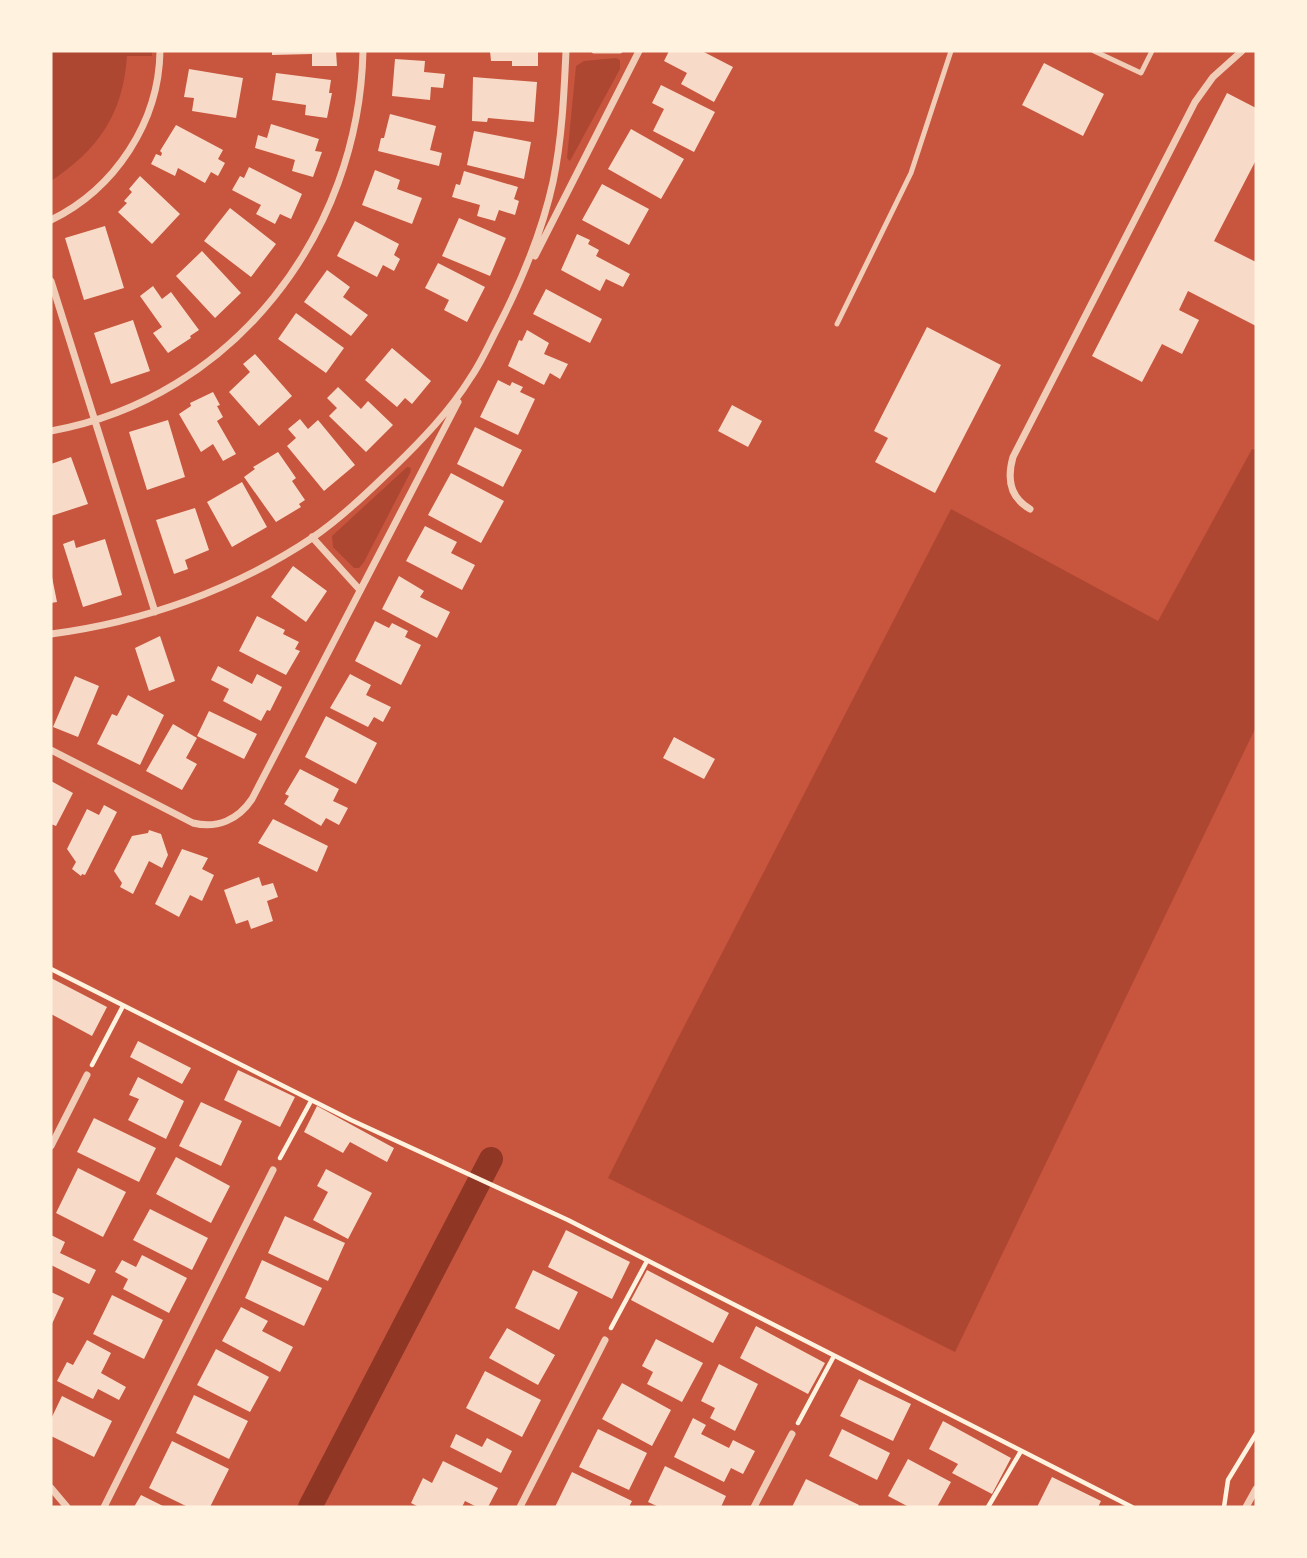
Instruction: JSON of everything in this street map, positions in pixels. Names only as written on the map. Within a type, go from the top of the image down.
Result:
[{"type":"street","points":[[51,220],[73,208],[105,181],[136,140],[154,100],[159,77],[160,51]]},
{"type":"street","points":[[51,431],[96,420],[144,401],[208,361],[265,309],[296,270],[321,226],[349,155],[359,105],[363,51]]},
{"type":"street","points":[[514,297],[541,227],[553,182],[562,123],[566,51]]},
{"type":"street","points":[[51,750],[193,823],[212,825],[233,818],[252,799],[639,51]]},
{"type":"street","points":[[1030,509],[1020,502],[1011,486],[1009,476],[1013,457],[1195,103],[1213,77],[1242,51]]},
{"type":"street","points":[[51,281],[155,612]]},
{"type":"street","points":[[51,634],[105,625],[155,612],[223,586],[312,537],[349,509],[410,452],[439,421],[472,377]]},
{"type":"street","points":[[312,537],[359,589]]},
{"type":"street","points":[[51,1146],[87,1075]]},
{"type":"street","points":[[104,1507],[273,1170]]},
{"type":"street","points":[[520,1507],[605,1339]]},
{"type":"street","points":[[754,1507],[792,1434]]},
{"type":"street","points":[[51,1488],[67,1507]]},
{"type":"street","points":[[1246,1507],[1256,1489]]},
{"type":"lane","points":[[594,51],[620,51]]},
{"type":"lane","points":[[836,324],[911,173],[951,51]]},
{"type":"lane","points":[[1094,51],[1140,73],[1152,51]]},
{"type":"path","points":[[51,970],[312,1101],[568,1220],[1132,1507]]},
{"type":"path","points":[[87,1075],[122,1006]]},
{"type":"path","points":[[273,1170],[312,1101]]},
{"type":"path","points":[[605,1339],[647,1261]]},
{"type":"path","points":[[792,1434],[834,1356]]},
{"type":"path","points":[[1224,1507],[1228,1480],[1256,1434]]},
{"type":"path","points":[[988,1507],[1021,1451]]},
{"type":"shaded area","points":[[51,51],[152,52],[152,56],[127,56],[120,96],[106,128],[83,156],[51,181]]},
{"type":"shaded area","points":[[616,58],[620,60],[620,69],[570,161],[567,158],[576,66],[584,61]]},
{"type":"shaded area","points":[[1252,449],[1256,450],[1256,727],[955,1352],[608,1178],[951,509],[1158,621]]},
{"type":"shaded area","points":[[407,467],[411,468],[410,473],[364,562],[359,568],[354,568],[333,547],[332,536]]},
{"type":"building","points":[[272,51],[336,51],[337,66],[312,66],[312,54],[272,55]]},
{"type":"building","points":[[490,51],[538,51],[538,66],[512,66],[512,61],[491,61]]},
{"type":"building","points":[[669,51],[702,51],[733,67],[714,102],[681,84],[687,73],[664,61]]},
{"type":"building","points":[[395,59],[425,61],[424,72],[445,74],[443,88],[431,87],[430,100],[392,96]]},
{"type":"building","points":[[1044,63],[1104,94],[1083,136],[1022,105]]},
{"type":"building","points":[[189,69],[243,78],[236,118],[192,111],[194,98],[184,97]]},
{"type":"building","points":[[276,73],[331,80],[329,93],[332,93],[327,118],[305,115],[306,105],[272,100]]},
{"type":"building","points":[[473,77],[537,82],[534,122],[488,118],[487,122],[472,121]]},
{"type":"building","points":[[661,85],[715,112],[694,152],[653,131],[664,109],[652,103]]},
{"type":"building","points":[[1227,93],[1256,108],[1256,160],[1214,241],[1256,262],[1256,326],[1188,291],[1179,310],[1199,320],[1182,354],[1162,344],[1142,382],[1092,356]]},
{"type":"building","points":[[390,114],[436,126],[430,150],[442,153],[439,166],[378,151]]},
{"type":"building","points":[[271,124],[319,139],[315,151],[322,152],[313,177],[292,171],[295,160],[255,148],[258,135],[267,138]]},
{"type":"building","points":[[176,125],[223,150],[218,159],[225,163],[218,176],[211,172],[205,183],[178,168],[175,176],[151,164],[156,154],[161,156],[160,151]]},
{"type":"building","points":[[631,129],[684,159],[661,199],[608,169]]},
{"type":"building","points":[[474,131],[531,142],[524,179],[467,165]]},
{"type":"building","points":[[249,167],[302,194],[291,219],[280,214],[275,224],[256,214],[261,205],[232,190],[240,176],[244,178]]},
{"type":"building","points":[[375,170],[400,180],[397,189],[422,198],[412,224],[362,205]]},
{"type":"building","points":[[464,171],[518,187],[514,199],[519,201],[515,215],[499,210],[495,221],[477,216],[480,205],[452,197],[456,184],[460,185]]},
{"type":"building","points":[[140,176],[180,214],[152,244],[118,212],[127,203],[124,201],[132,192],[129,189]]},
{"type":"building","points":[[602,184],[649,209],[629,245],[582,220]]},
{"type":"building","points":[[230,208],[276,244],[251,277],[204,241]]},
{"type":"building","points":[[459,218],[506,238],[490,276],[442,256]]},
{"type":"building","points":[[355,221],[399,244],[394,255],[400,259],[394,271],[383,265],[377,277],[337,256]]},
{"type":"building","points":[[105,226],[124,288],[84,300],[65,238]]},
{"type":"building","points":[[577,234],[590,240],[588,244],[599,250],[596,256],[630,274],[623,287],[606,279],[600,291],[561,270]]},
{"type":"building","points":[[202,251],[241,293],[215,318],[176,276]]},
{"type":"building","points":[[438,263],[485,287],[467,322],[444,310],[449,300],[425,288]]},
{"type":"building","points":[[327,270],[350,287],[343,297],[368,315],[351,336],[304,302]]},
{"type":"building","points":[[153,286],[162,299],[171,292],[199,330],[168,353],[153,333],[162,327],[140,296]]},
{"type":"building","points":[[546,289],[602,319],[590,343],[533,314]]},
{"type":"building","points":[[296,313],[344,348],[326,373],[278,339]]},
{"type":"building","points":[[133,320],[150,371],[111,384],[94,333]]},
{"type":"building","points":[[927,327],[1001,365],[935,493],[875,462],[888,438],[874,431]]},
{"type":"building","points":[[527,330],[549,343],[544,354],[568,364],[560,379],[550,373],[544,385],[508,366],[519,340],[522,341]]},
{"type":"building","points":[[392,348],[431,381],[412,404],[405,398],[397,407],[365,380]]},
{"type":"building","points":[[255,354],[292,396],[259,426],[229,392],[250,372],[243,364]]},
{"type":"building","points":[[498,380],[510,386],[512,382],[523,387],[520,392],[535,399],[518,435],[480,417]]},
{"type":"building","points":[[338,387],[361,409],[368,401],[393,425],[366,452],[329,416],[337,408],[327,398]]},
{"type":"building","points":[[213,392],[223,417],[217,421],[236,454],[223,461],[213,444],[201,452],[179,414],[191,406],[190,403]]},
{"type":"building","points":[[732,405],[762,421],[748,447],[718,431]]},
{"type":"building","points":[[300,419],[308,429],[318,420],[355,465],[324,491],[287,446],[296,438],[288,429]]},
{"type":"building","points":[[168,420],[185,477],[147,490],[129,432]]},
{"type":"building","points":[[475,427],[522,450],[503,487],[457,464]]},
{"type":"building","points":[[278,452],[296,478],[292,481],[305,500],[299,504],[301,507],[276,522],[244,477],[255,469],[253,467]]},
{"type":"building","points":[[71,457],[88,504],[51,516],[51,464]]},
{"type":"building","points":[[451,473],[504,501],[481,543],[428,515]]},
{"type":"building","points":[[242,482],[267,527],[232,547],[207,502]]},
{"type":"building","points":[[195,508],[209,550],[185,560],[188,569],[174,574],[156,520]]},
{"type":"building","points":[[425,526],[457,542],[451,553],[475,565],[462,590],[406,561]]},
{"type":"building","points":[[105,539],[122,595],[83,607],[63,544],[74,540],[76,548]]},
{"type":"building","points":[[293,566],[327,591],[306,622],[271,597]]},
{"type":"building","points":[[51,572],[57,602],[51,603]]},
{"type":"building","points":[[399,576],[424,591],[420,597],[450,612],[437,638],[382,609]]},
{"type":"building","points":[[257,616],[285,630],[283,634],[299,642],[295,649],[300,651],[286,675],[239,651]]},
{"type":"building","points":[[375,621],[389,628],[392,623],[408,631],[405,637],[421,645],[401,685],[355,661]]},
{"type":"building","points":[[160,636],[175,681],[149,691],[135,648]]},
{"type":"building","points":[[218,666],[252,684],[257,674],[282,687],[270,711],[267,710],[261,721],[223,701],[229,689],[211,680]]},
{"type":"building","points":[[350,674],[371,685],[366,695],[391,707],[383,722],[374,717],[368,727],[330,708]]},
{"type":"building","points":[[75,676],[99,686],[78,737],[53,727]]},
{"type":"building","points":[[128,695],[164,715],[140,765],[97,744],[112,714],[117,716]]},
{"type":"building","points":[[209,711],[257,734],[244,759],[197,736]]},
{"type":"building","points":[[326,716],[377,743],[356,784],[305,757]]},
{"type":"building","points":[[173,724],[197,738],[186,758],[197,764],[182,790],[146,771]]},
{"type":"building","points":[[674,737],[715,759],[704,779],[663,758]]},
{"type":"building","points":[[300,769],[339,789],[333,801],[348,808],[339,825],[326,818],[321,826],[284,804],[289,796],[285,794]]},
{"type":"building","points":[[51,781],[73,793],[56,826],[51,824]]},
{"type":"building","points":[[104,805],[117,812],[85,875],[81,876],[72,869],[76,862],[67,849],[87,809],[99,815]]},
{"type":"building","points":[[273,819],[328,846],[317,872],[258,843]]},
{"type":"building","points":[[149,830],[161,834],[168,855],[162,868],[149,861],[133,894],[120,887],[122,883],[114,871],[132,836],[148,833]]},
{"type":"building","points":[[182,849],[208,858],[202,869],[214,875],[202,901],[190,895],[179,917],[155,904]]},
{"type":"building","points":[[259,877],[262,886],[273,883],[278,897],[267,901],[273,921],[251,929],[248,920],[236,924],[224,890]]},
{"type":"building","points":[[51,978],[107,1007],[92,1036],[51,1014]]},
{"type":"building","points":[[138,1041],[191,1068],[182,1084],[130,1057]]},
{"type":"building","points":[[238,1070],[295,1097],[280,1127],[224,1100]]},
{"type":"building","points":[[138,1077],[184,1101],[166,1139],[128,1120],[139,1099],[129,1095]]},
{"type":"building","points":[[201,1102],[242,1121],[221,1166],[179,1146]]},
{"type":"building","points":[[317,1106],[394,1148],[387,1162],[350,1142],[343,1153],[304,1132]]},
{"type":"building","points":[[94,1118],[156,1148],[139,1182],[77,1152]]},
{"type":"building","points":[[176,1157],[230,1186],[211,1223],[156,1194]]},
{"type":"building","points":[[78,1168],[126,1192],[103,1237],[56,1213]]},
{"type":"building","points":[[326,1169],[372,1193],[348,1239],[313,1220],[328,1192],[317,1186]]},
{"type":"building","points":[[150,1209],[208,1238],[192,1270],[133,1240]]},
{"type":"building","points":[[285,1216],[345,1243],[328,1281],[268,1253]]},
{"type":"building","points":[[566,1230],[630,1262],[612,1299],[548,1267]]},
{"type":"building","points":[[51,1235],[65,1242],[60,1253],[96,1270],[89,1284],[51,1265]]},
{"type":"building","points":[[142,1255],[187,1278],[169,1313],[123,1289],[128,1279],[115,1272],[122,1260],[136,1267]]},
{"type":"building","points":[[262,1260],[322,1288],[304,1326],[245,1298]]},
{"type":"building","points":[[533,1270],[578,1292],[559,1330],[515,1308]]},
{"type":"building","points":[[647,1270],[729,1313],[713,1343],[631,1300]]},
{"type":"building","points":[[51,1292],[64,1298],[51,1326]]},
{"type":"building","points":[[112,1295],[163,1320],[144,1359],[93,1334]]},
{"type":"building","points":[[241,1307],[268,1321],[262,1331],[293,1347],[280,1372],[222,1341]]},
{"type":"building","points":[[756,1326],[825,1363],[808,1394],[740,1358]]},
{"type":"building","points":[[507,1328],[555,1355],[538,1385],[489,1358]]},
{"type":"building","points":[[656,1339],[703,1363],[682,1402],[647,1384],[653,1372],[642,1366]]},
{"type":"building","points":[[87,1340],[111,1353],[101,1373],[126,1387],[119,1400],[98,1389],[93,1399],[57,1381],[67,1362],[73,1365]]},
{"type":"building","points":[[216,1349],[269,1377],[250,1412],[197,1385]]},
{"type":"building","points":[[719,1364],[758,1384],[735,1431],[710,1418],[715,1408],[701,1401]]},
{"type":"building","points":[[485,1371],[541,1400],[522,1437],[466,1408]]},
{"type":"building","points":[[859,1379],[911,1404],[893,1441],[840,1416]]},
{"type":"building","points":[[622,1383],[671,1410],[652,1446],[602,1419]]},
{"type":"building","points":[[194,1395],[248,1421],[229,1459],[176,1433]]},
{"type":"building","points":[[62,1396],[112,1421],[94,1457],[51,1436],[51,1419]]},
{"type":"building","points":[[693,1418],[706,1425],[701,1434],[729,1448],[733,1440],[755,1451],[743,1474],[731,1468],[724,1482],[674,1457]]},
{"type":"building","points":[[943,1421],[1011,1458],[992,1494],[952,1473],[958,1464],[929,1449]]},
{"type":"building","points":[[598,1429],[647,1453],[629,1490],[579,1467]]},
{"type":"building","points":[[842,1429],[890,1453],[877,1480],[829,1456]]},
{"type":"building","points":[[456,1434],[482,1447],[487,1438],[512,1451],[501,1473],[450,1447]]},
{"type":"building","points":[[172,1441],[229,1469],[210,1507],[188,1507],[149,1488]]},
{"type":"building","points":[[908,1459],[951,1482],[937,1507],[909,1507],[888,1496]]},
{"type":"building","points":[[443,1461],[498,1488],[488,1507],[477,1507],[465,1501],[462,1507],[419,1507],[411,1503],[423,1478],[432,1483]]},
{"type":"building","points":[[665,1466],[726,1496],[721,1507],[659,1507],[648,1502]]},
{"type":"building","points":[[572,1472],[632,1501],[629,1507],[555,1507]]},
{"type":"building","points":[[1052,1477],[1101,1501],[1098,1507],[1037,1507]]},
{"type":"building","points":[[806,1479],[859,1505],[858,1507],[792,1507]]},
{"type":"building","points":[[141,1495],[165,1507],[134,1507]]},
{"type":"waterway","points":[[310,1507],[491,1159]]}]
